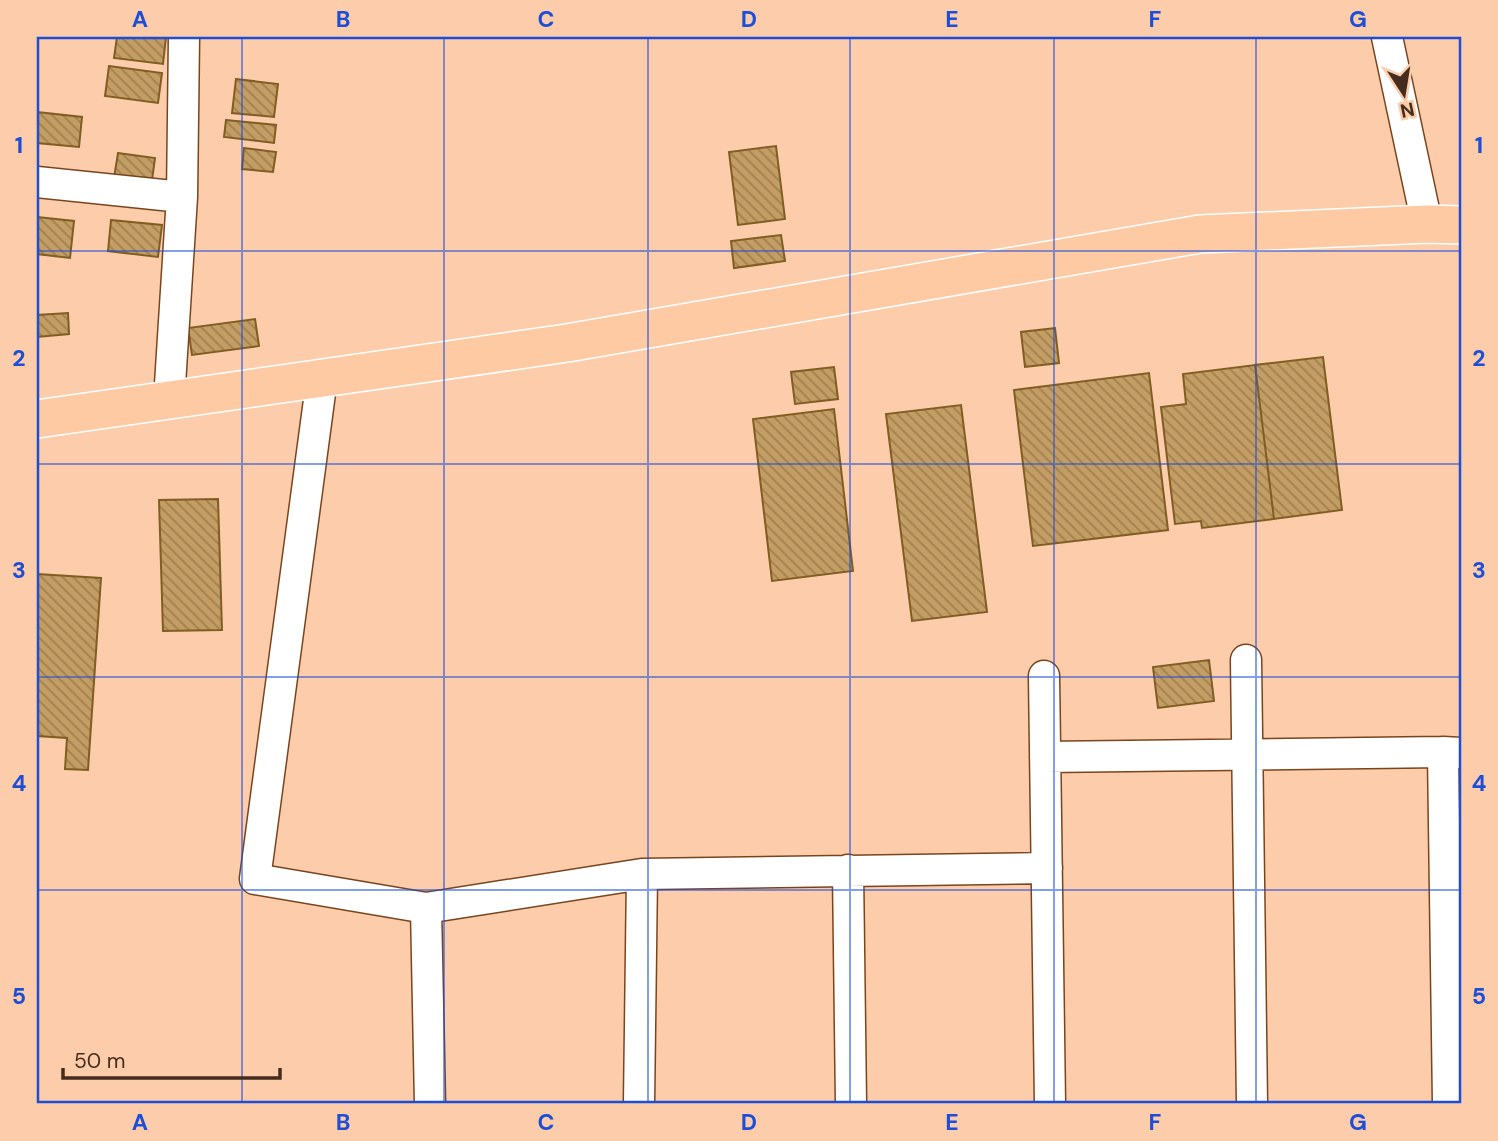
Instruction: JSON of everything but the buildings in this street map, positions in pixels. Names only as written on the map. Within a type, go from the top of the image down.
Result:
[{"type":"main road","points":[[37,419],[580,341],[1200,234],[1444,224]]},
{"type":"street","points":[[169,400],[182,197],[184,37]]},
{"type":"street","points":[[1387,37],[1444,224]]},
{"type":"street","points":[[37,182],[182,197]]},
{"type":"street","points":[[322,378],[255,879],[426,908],[642,873],[1047,868]]},
{"type":"street","points":[[1246,660],[1252,1104]]},
{"type":"street","points":[[1044,676],[1050,1104]]},
{"type":"street","points":[[1045,757],[1452,752],[1448,1104]]},
{"type":"street","points":[[848,870],[851,1104]]},
{"type":"street","points":[[639,1104],[642,873]]},
{"type":"street","points":[[426,908],[430,1104]]}]
